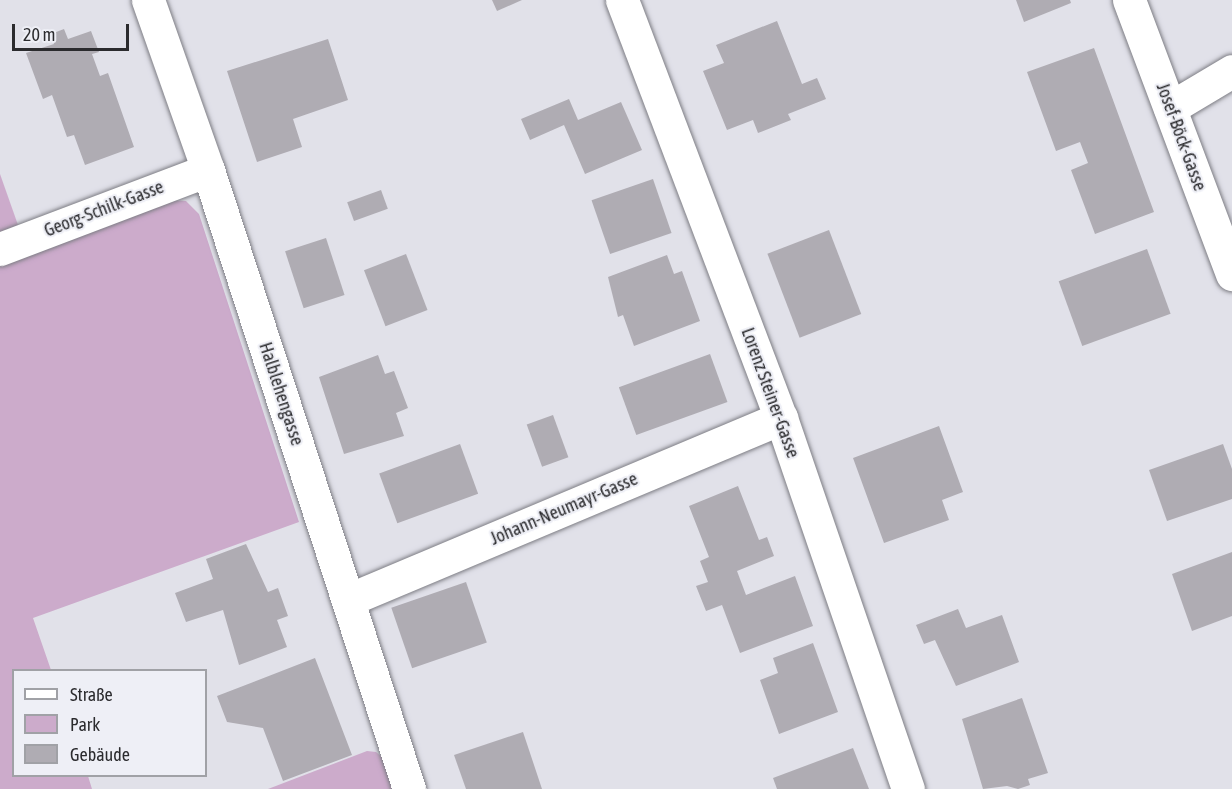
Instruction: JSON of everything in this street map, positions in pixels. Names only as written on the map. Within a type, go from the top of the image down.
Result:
[{"type":"street","name":"Halblehengasse","points":[[148,0],[208,170],[409,789]]},
{"type":"street","name":"Lorenz Steiner-Gasse","points":[[622,0],[781,418],[908,789]]},
{"type":"street","name":"Josef-Böck-Gasse","points":[[1129,0],[1232,274]]},
{"type":"street","points":[[1170,108],[1232,70]]},
{"type":"street","name":"Georg-Schilk-Gasse","points":[[0,249],[208,170]]},
{"type":"street","name":"Johann-Neumayr-Gasse","points":[[348,600],[781,418]]},
{"type":"green space","points":[[0,174],[18,225],[0,232]]},
{"type":"green space","points":[[166,200],[186,201],[199,214],[299,522],[33,618],[51,669],[12,669],[12,777],[88,777],[92,789],[0,789],[0,264]]},
{"type":"green space","points":[[367,751],[376,752],[383,758],[393,789],[268,789]]},
{"type":"building","points":[[492,0],[522,0],[497,11]]},
{"type":"building","points":[[1016,0],[1070,0],[1071,3],[1024,22]]},
{"type":"building","points":[[777,21],[802,84],[817,78],[826,99],[788,114],[791,120],[758,133],[753,120],[727,130],[703,71],[724,63],[716,45]]},
{"type":"building","points":[[64,29],[68,39],[91,31],[99,52],[92,54],[100,76],[108,73],[134,147],[85,165],[74,135],[67,137],[52,95],[43,99],[26,53],[54,44],[51,34]]},
{"type":"building","points":[[328,39],[348,100],[293,119],[302,147],[257,162],[227,71]]},
{"type":"building","points":[[1094,48],[1154,212],[1095,234],[1071,170],[1088,163],[1080,142],[1056,151],[1027,72]]},
{"type":"building","points":[[569,99],[578,120],[621,102],[642,150],[585,174],[564,125],[530,140],[521,119]]},
{"type":"building","points":[[653,179],[672,233],[610,254],[592,200]]},
{"type":"building","points":[[381,190],[388,209],[354,221],[347,202]]},
{"type":"building","points":[[829,230],[861,314],[800,338],[767,254]]},
{"type":"building","points":[[326,238],[345,295],[304,308],[285,251]]},
{"type":"building","points":[[1147,249],[1171,314],[1082,346],[1059,281]]},
{"type":"building","points":[[406,254],[428,310],[385,326],[364,270]]},
{"type":"building","points":[[667,255],[674,274],[682,271],[700,321],[634,346],[623,315],[618,317],[608,277]]},
{"type":"building","points":[[710,354],[727,402],[636,435],[619,387]]},
{"type":"building","points":[[378,355],[385,374],[394,371],[408,408],[396,413],[404,436],[344,454],[319,377]]},
{"type":"building","points":[[553,415],[568,457],[542,467],[527,425]]},
{"type":"building","points":[[939,426],[963,492],[942,500],[949,520],[884,543],[853,458]]},
{"type":"building","points":[[460,444],[478,494],[397,523],[379,473]]},
{"type":"building","points":[[1223,444],[1232,469],[1232,499],[1167,521],[1149,470]]},
{"type":"building","points":[[738,486],[759,540],[767,537],[774,556],[737,571],[746,595],[795,576],[813,626],[740,653],[722,605],[706,611],[696,586],[708,582],[700,561],[709,557],[689,506]]},
{"type":"building","points":[[246,544],[268,592],[278,588],[288,616],[277,620],[287,647],[239,665],[223,610],[186,622],[175,593],[213,579],[206,559]]},
{"type":"building","points":[[1232,552],[1232,616],[1192,631],[1172,574]]},
{"type":"building","points":[[466,582],[487,643],[412,668],[391,608]]},
{"type":"building","points":[[958,609],[966,628],[1002,615],[1019,662],[956,686],[935,640],[924,644],[916,625]]},
{"type":"building","points":[[813,643],[838,712],[779,734],[760,680],[778,673],[773,658]]},
{"type":"building","points":[[315,658],[352,755],[283,781],[263,728],[227,722],[217,696]]},
{"type":"building","points":[[1022,698],[1048,773],[1028,779],[1030,785],[1018,789],[1007,786],[983,789],[962,719]]},
{"type":"building","points":[[523,732],[542,789],[466,789],[454,755]]},
{"type":"building","points":[[853,748],[869,789],[777,789],[773,778]]}]
